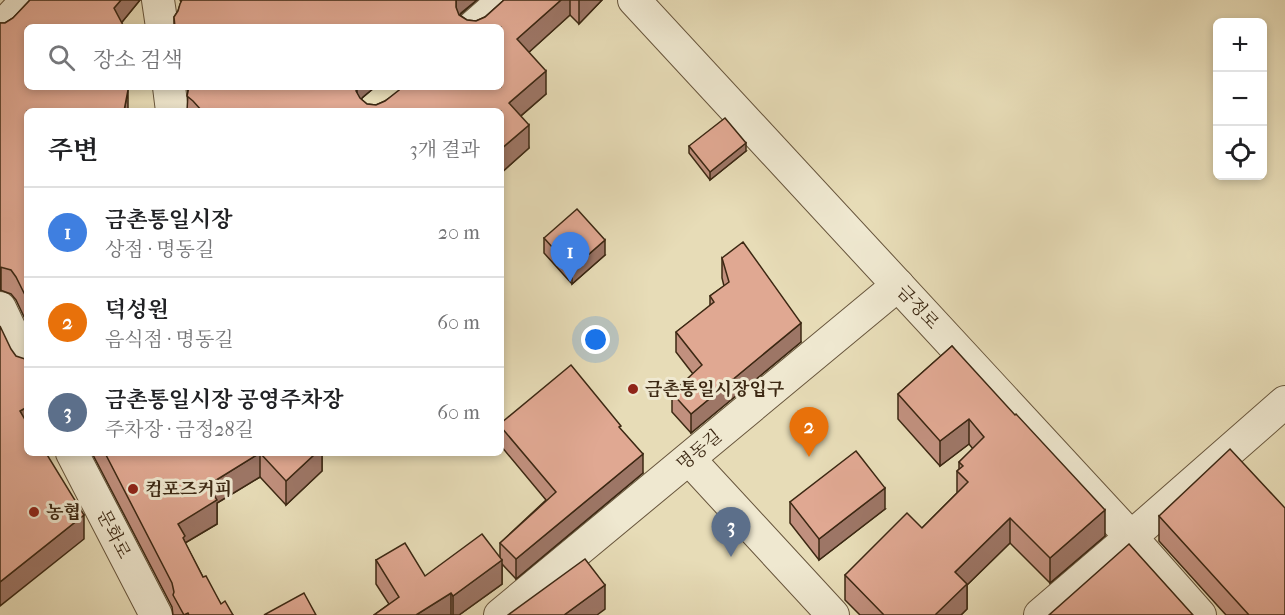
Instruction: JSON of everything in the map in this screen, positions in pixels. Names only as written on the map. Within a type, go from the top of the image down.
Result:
[{"type":"street","points":[[0,29],[27,0]]},
{"type":"street","points":[[158,0],[162,24]]},
{"type":"street","points":[[476,24],[504,0]]},
{"type":"street","name":"금정로","points":[[634,0],[1131,537],[1200,615]]},
{"type":"street","points":[[169,90],[172,108]]},
{"type":"street","name":"명동길","points":[[500,615],[898,285]]},
{"type":"street","points":[[0,308],[24,357]]},
{"type":"street","points":[[1041,615],[1285,402]]},
{"type":"street","name":"문화로","points":[[74,456],[156,615]]},
{"type":"street","points":[[689,459],[832,615]]},
{"type":"building","points":[[30,0],[121,0],[114,8],[122,24],[24,24],[24,90],[128,90],[125,108],[24,108],[24,293],[11,270],[0,267],[0,23],[13,18]]},
{"type":"building","points":[[182,0],[456,0],[459,15],[467,20],[476,21],[485,17],[504,0],[561,0],[517,39],[546,71],[509,103],[529,125],[504,146],[504,108],[199,108],[187,96],[188,90],[356,90],[360,98],[367,104],[376,105],[399,90],[504,90],[504,24],[175,24],[174,17]]},
{"type":"building","points":[[725,118],[746,143],[710,172],[689,146]]},
{"type":"building","points":[[577,209],[605,240],[572,269],[544,238]]},
{"type":"building","points":[[743,242],[801,323],[691,414],[672,393],[702,365],[676,332],[714,302],[710,296],[729,282],[722,258]]},
{"type":"building","points":[[0,326],[16,356],[24,359],[24,409],[20,411],[24,418],[24,456],[48,456],[84,515],[0,582]]},
{"type":"building","points":[[952,346],[1105,510],[1050,558],[1010,518],[955,572],[967,584],[935,615],[884,615],[845,575],[907,513],[922,528],[968,482],[957,471],[963,466],[959,462],[984,437],[969,419],[940,441],[898,394]]},
{"type":"building","points":[[571,365],[643,454],[516,559],[500,543],[556,492],[504,431],[504,421]]},
{"type":"building","points":[[1230,449],[1285,508],[1285,615],[1249,615],[1159,516]]},
{"type":"building","points":[[856,451],[885,488],[819,539],[790,502]]},
{"type":"building","points":[[107,456],[255,456],[208,485],[217,500],[178,524],[203,577],[206,576],[221,604],[225,601],[233,615],[189,615],[188,613],[184,615],[173,595],[172,583]]},
{"type":"building","points":[[263,456],[313,456],[286,481]]},
{"type":"building","points":[[482,534],[502,560],[453,596],[451,593],[416,615],[374,615],[399,597],[376,560],[405,543],[425,576]]},
{"type":"building","points":[[1129,544],[1193,615],[1049,615]]},
{"type":"building","points":[[585,559],[605,585],[564,615],[508,615]]},
{"type":"building","points":[[304,593],[316,615],[264,615]]},
{"type":"place","name":"금촌통일시장","points":[[570,282]]},
{"type":"place","name":"금촌통일시장입구","points":[[633,389]]},
{"type":"place","name":"덕성원","points":[[809,457]]},
{"type":"place","name":"컴포즈커피","points":[[133,489]]},
{"type":"place","name":"농협","points":[[34,512]]},
{"type":"place","name":"금촌통일시장 공영주차장","points":[[731,557]]}]
